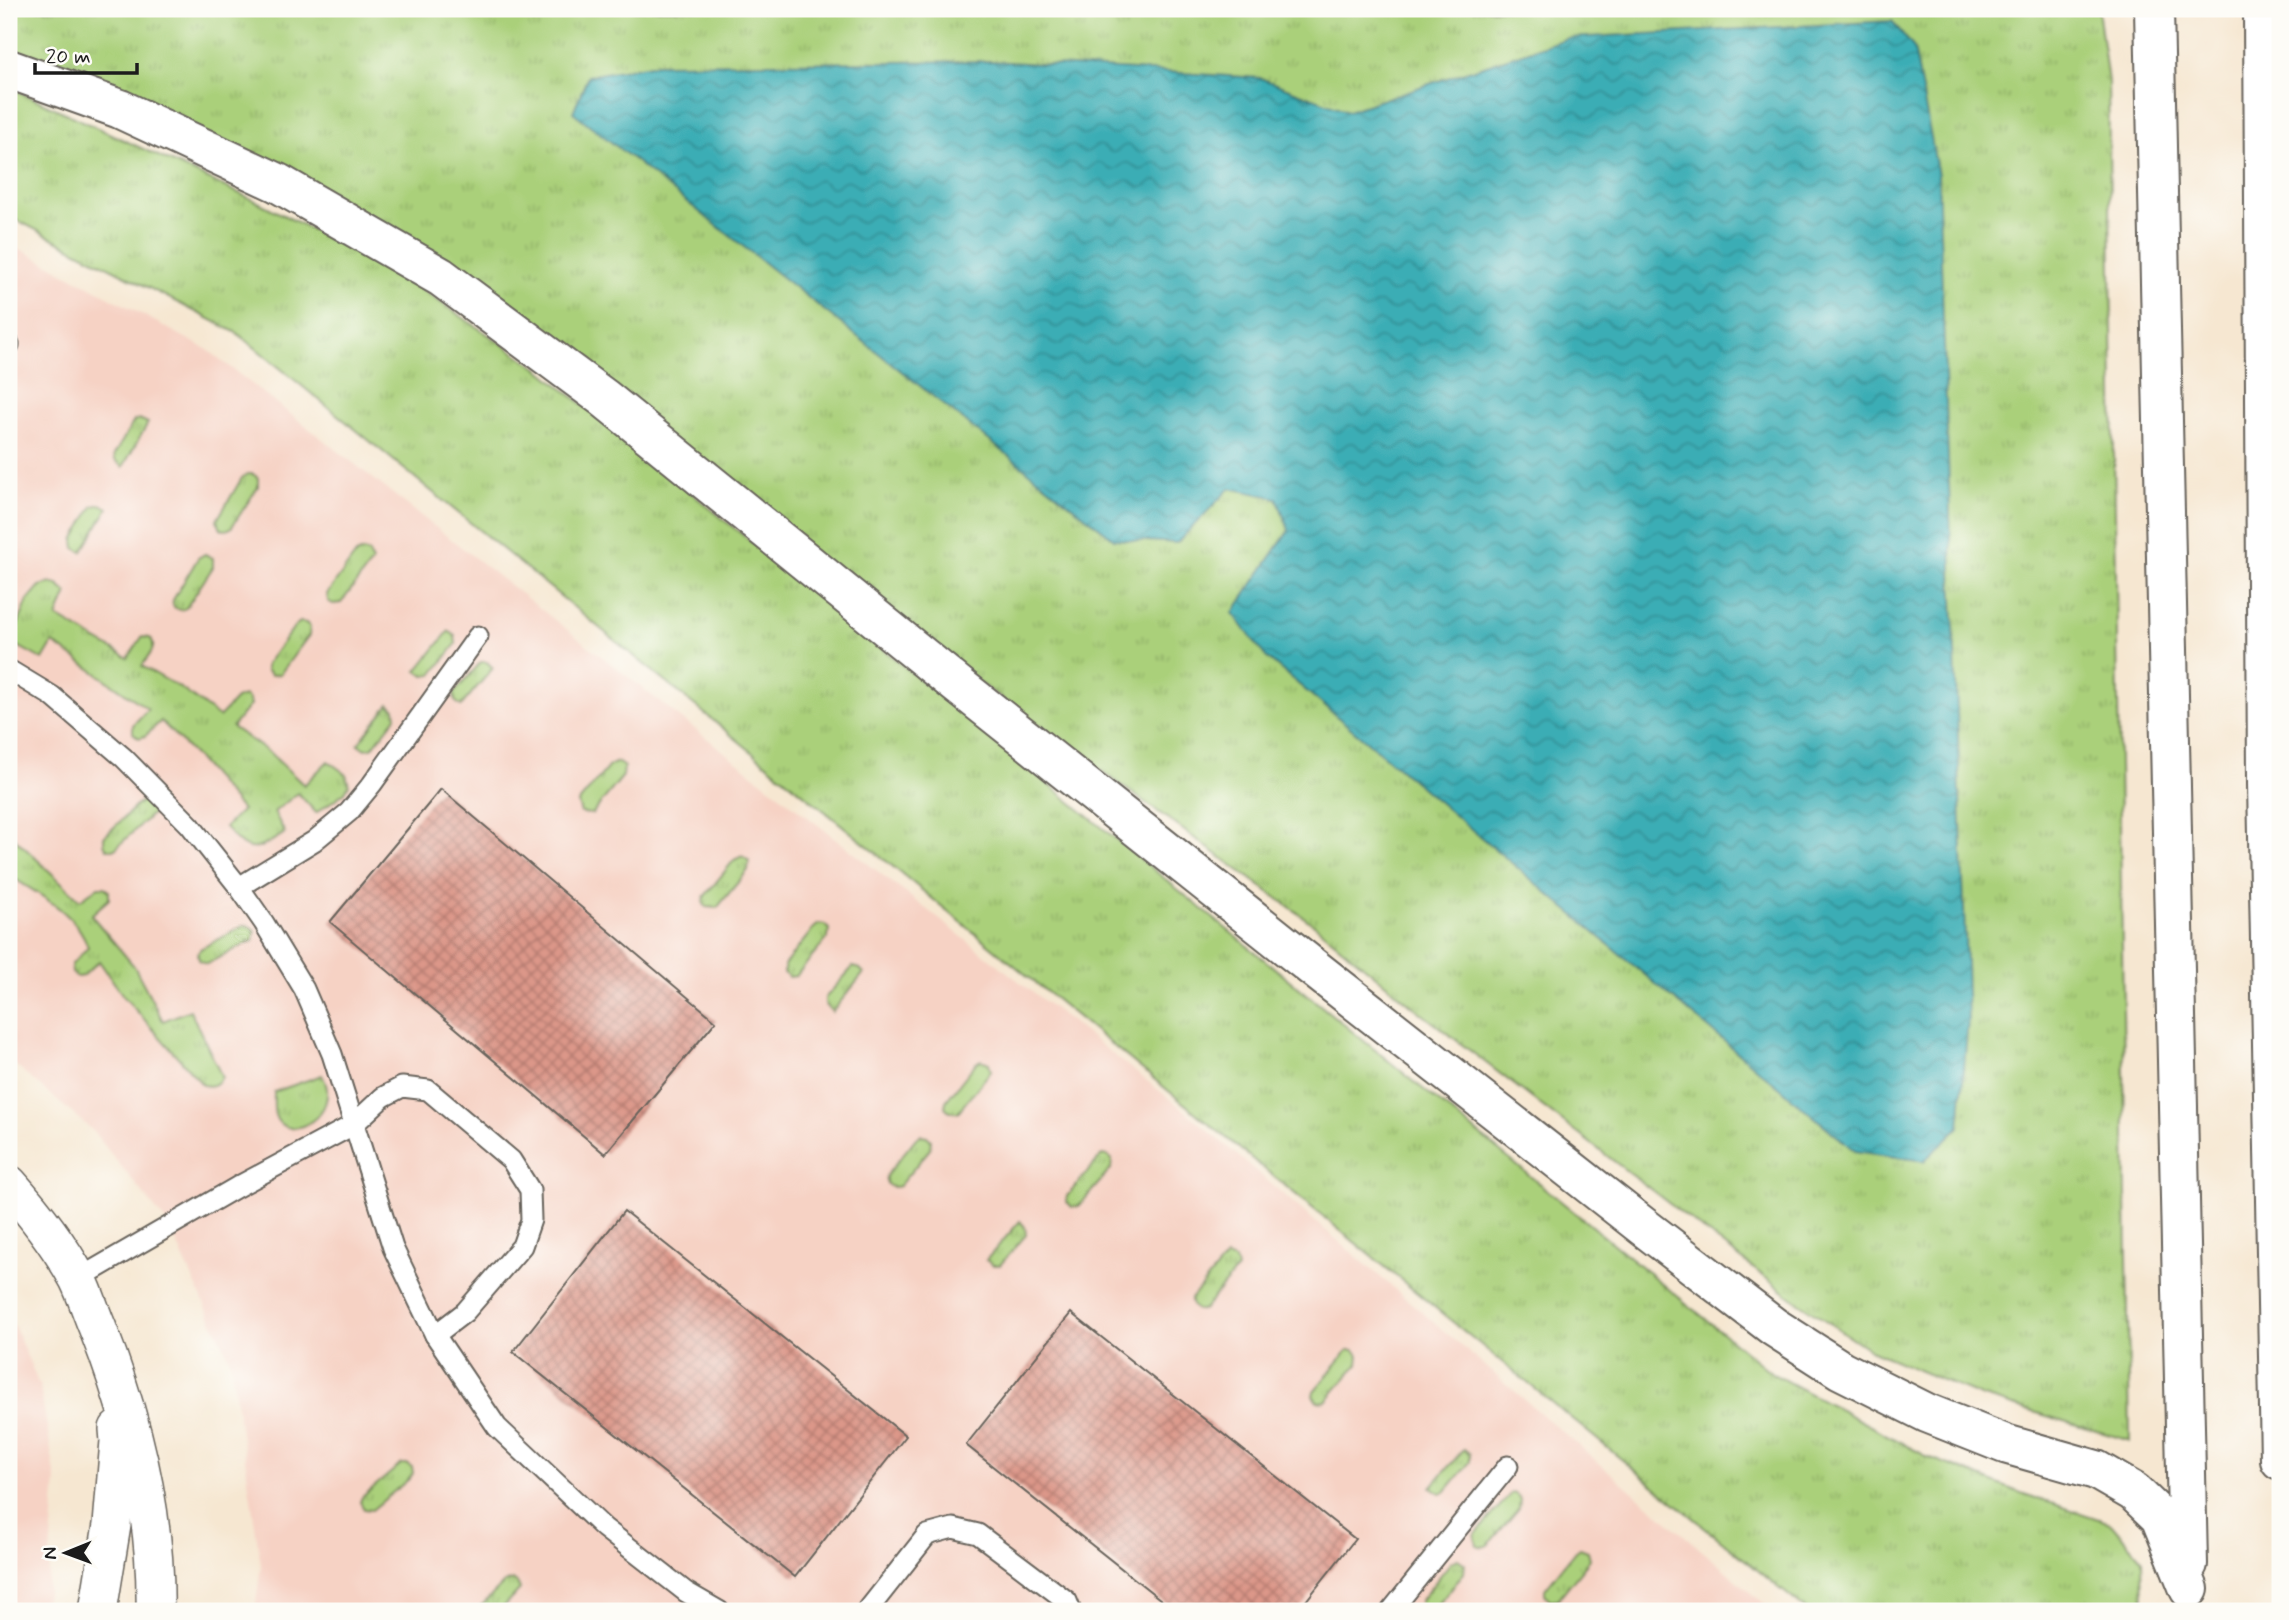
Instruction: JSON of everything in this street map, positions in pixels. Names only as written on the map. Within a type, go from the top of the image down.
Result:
[{"type":"highway","points":[[9,69],[120,109],[278,183],[441,277],[604,398],[959,686],[1634,1220],[1774,1327],[1841,1370],[1927,1413],[2005,1444],[2096,1470],[2134,1492],[2160,1517],[2189,1589],[2154,9]]},
{"type":"highway","points":[[2263,9],[2266,770],[2280,1460]]},
{"type":"street","points":[[9,1184],[34,1212],[78,1279],[114,1368],[136,1448],[150,1519],[155,1611]]},
{"type":"street","points":[[98,1611],[112,1525],[119,1441],[114,1368]]},
{"type":"lane","points":[[239,887],[314,841],[349,812],[478,636]]},
{"type":"lane","points":[[9,670],[52,696],[124,758],[190,825],[264,923],[304,989],[332,1054],[393,1248],[435,1335],[497,1427],[604,1528],[686,1592],[719,1611]]},
{"type":"lane","points":[[78,1279],[236,1186],[353,1125],[383,1097],[402,1087],[428,1090],[511,1160],[530,1190],[531,1220],[522,1246],[465,1312],[435,1335]]},
{"type":"lane","points":[[1391,1611],[1508,1466]]},
{"type":"lane","points":[[867,1611],[927,1535],[953,1528],[978,1534],[1066,1601],[1071,1611]]},
{"type":"shaded area","points":[[9,243],[208,350],[1183,1109],[1773,1611],[255,1611],[261,1565],[230,1360],[169,1226],[92,1130],[9,1060]]},
{"type":"shaded area","points":[[9,1314],[40,1387],[56,1479],[47,1594],[42,1611],[9,1611]]},
{"type":"green space","points":[[9,9],[2098,9],[2108,82],[2130,1441],[1980,1396],[1870,1350],[1792,1298],[1421,1013],[1313,924],[954,664],[312,183],[24,54],[9,50]]},
{"type":"green space","points":[[9,87],[260,203],[400,275],[539,369],[1773,1374],[1926,1456],[2021,1493],[2111,1523],[2142,1559],[2143,1611],[1808,1611],[237,333],[9,216]]},
{"type":"green space","points":[[139,419],[148,423],[123,467],[115,460],[114,455],[134,421]]},
{"type":"green space","points":[[247,474],[258,478],[258,487],[231,528],[221,529],[217,520]]},
{"type":"green space","points":[[101,504],[108,508],[82,552],[75,548],[74,540],[93,506]]},
{"type":"green space","points":[[363,551],[369,553],[372,562],[341,603],[333,604],[328,601],[327,594],[356,554]]},
{"type":"green space","points":[[205,554],[213,558],[213,567],[186,608],[176,608],[173,600],[198,558]]},
{"type":"green space","points":[[51,583],[67,593],[57,617],[128,658],[142,637],[150,638],[153,648],[142,666],[182,689],[219,717],[237,698],[245,696],[250,705],[232,727],[270,753],[304,785],[328,761],[346,774],[349,785],[345,792],[316,813],[298,793],[274,812],[285,833],[259,847],[246,847],[240,843],[225,827],[242,810],[161,721],[145,736],[139,738],[133,733],[133,725],[148,709],[53,643],[43,660],[11,642],[28,600],[40,586]]},
{"type":"green space","points":[[300,622],[310,627],[309,635],[280,674],[271,675],[266,670],[266,664]]},
{"type":"green space","points":[[449,631],[455,636],[456,644],[432,675],[417,671]]},
{"type":"green space","points":[[481,662],[487,662],[493,668],[461,706],[455,701],[454,693]]},
{"type":"green space","points":[[389,704],[395,709],[396,717],[372,748],[365,749],[358,744]]},
{"type":"green space","points":[[617,762],[624,767],[623,776],[592,814],[581,813],[578,803],[609,766]]},
{"type":"green space","points":[[144,800],[152,804],[153,813],[115,849],[107,849],[104,837]]},
{"type":"green space","points":[[9,833],[80,900],[98,887],[105,887],[109,891],[109,899],[91,915],[134,966],[163,1021],[190,1010],[222,1077],[218,1082],[203,1085],[124,997],[99,961],[83,976],[77,977],[72,973],[71,965],[88,947],[83,935],[55,905],[9,875]]},
{"type":"green space","points":[[742,856],[749,861],[748,870],[717,908],[706,907],[704,897],[734,860]]},
{"type":"green space","points":[[819,924],[829,929],[828,938],[796,976],[789,977],[784,973],[784,965]]},
{"type":"green space","points":[[245,925],[255,931],[253,940],[207,964],[200,961],[197,954],[200,949]]},
{"type":"green space","points":[[853,967],[864,973],[832,1012],[825,1004],[825,998]]},
{"type":"green space","points":[[981,1060],[989,1063],[991,1071],[958,1112],[950,1112],[945,1107],[946,1101]]},
{"type":"green space","points":[[322,1075],[327,1089],[326,1102],[320,1113],[311,1122],[300,1127],[290,1128],[281,1124],[274,1112],[274,1092]]},
{"type":"green space","points":[[921,1135],[931,1140],[930,1149],[899,1186],[889,1186],[886,1176]]},
{"type":"green space","points":[[1102,1155],[1112,1160],[1111,1169],[1079,1206],[1072,1207],[1066,1201],[1067,1196]]},
{"type":"green space","points":[[1020,1221],[1025,1227],[1026,1235],[1000,1265],[993,1265],[986,1260]]},
{"type":"green space","points":[[1226,1257],[1235,1260],[1237,1269],[1204,1309],[1196,1309],[1191,1299]]},
{"type":"green space","points":[[1348,1350],[1355,1350],[1359,1355],[1358,1364],[1326,1401],[1318,1402],[1313,1396],[1314,1391]]},
{"type":"green space","points":[[1464,1449],[1470,1454],[1470,1462],[1445,1492],[1440,1493],[1431,1487]]},
{"type":"green space","points":[[401,1464],[412,1467],[410,1478],[372,1510],[364,1509],[360,1502],[362,1497]]},
{"type":"green space","points":[[1511,1493],[1520,1499],[1519,1508],[1488,1545],[1477,1545],[1475,1535]]},
{"type":"green space","points":[[1580,1548],[1588,1551],[1590,1559],[1558,1599],[1550,1600],[1545,1589]]},
{"type":"green space","points":[[1458,1559],[1465,1564],[1464,1573],[1433,1611],[1423,1610],[1421,1600],[1451,1562]]},
{"type":"green space","points":[[513,1580],[520,1589],[500,1611],[476,1611],[504,1583]]},
{"type":"water","points":[[1892,21],[1914,48],[1938,175],[1968,1020],[1959,1127],[1924,1161],[1855,1151],[1266,657],[1233,613],[1289,530],[1277,498],[1230,488],[1177,543],[1114,539],[573,112],[588,76],[656,64],[992,61],[1260,78],[1348,111],[1568,38]]},
{"type":"building","points":[[441,789],[716,1021],[605,1154],[330,922]]},
{"type":"building","points":[[624,1211],[906,1436],[795,1577],[513,1352]]},
{"type":"building","points":[[1071,1313],[1355,1539],[1298,1611],[1175,1611],[966,1445]]}]
